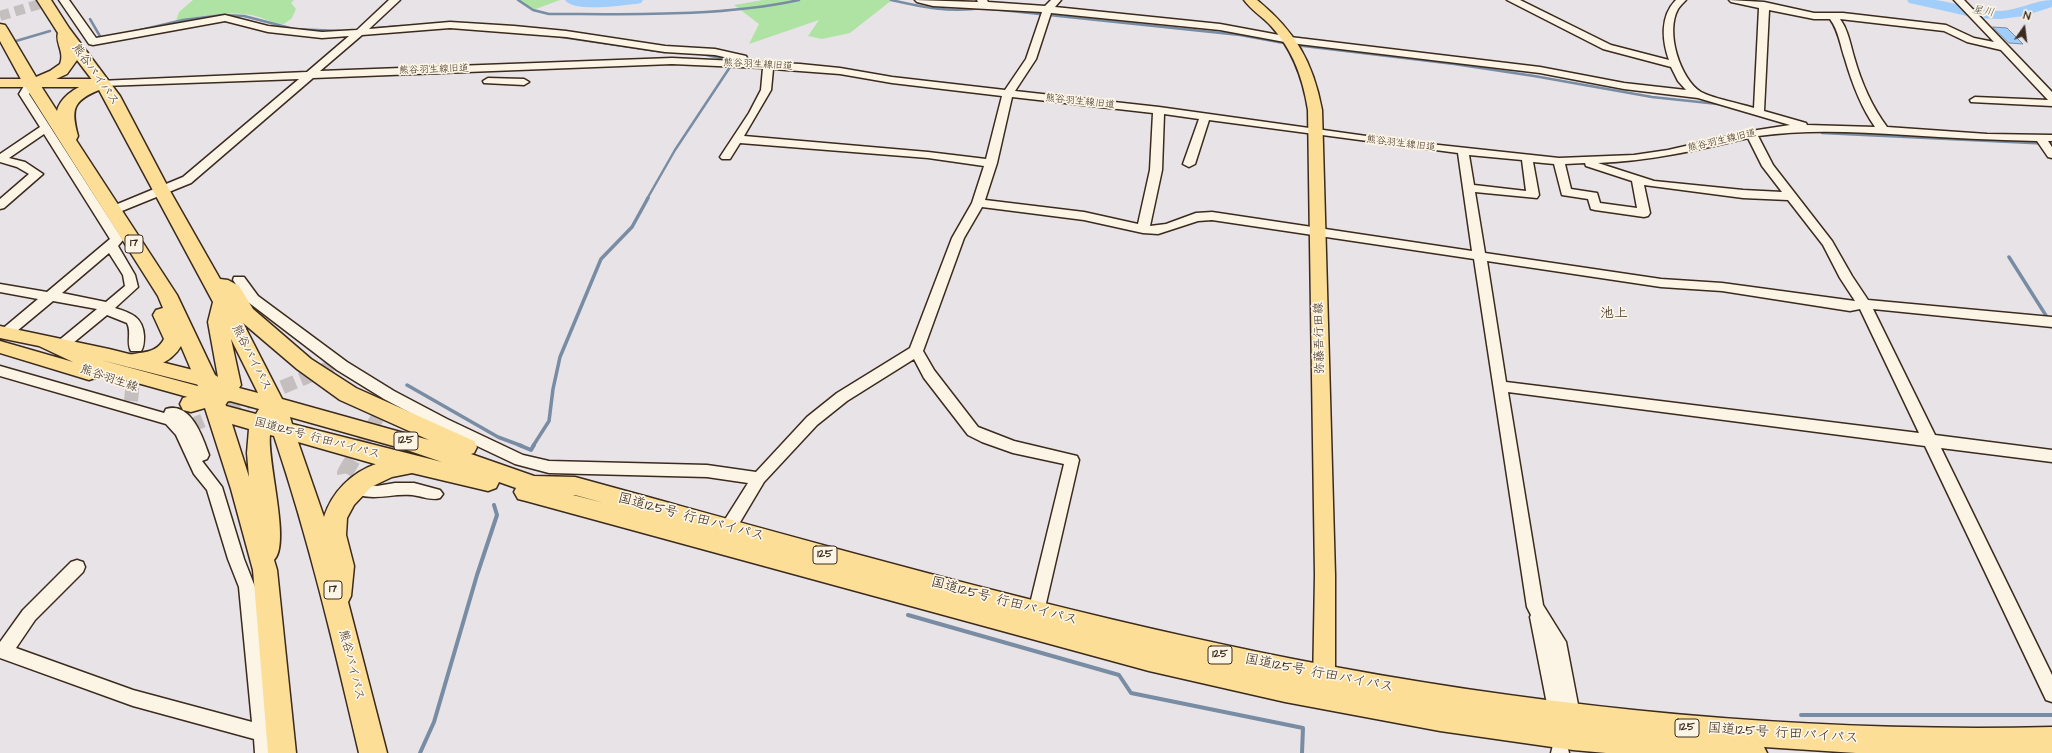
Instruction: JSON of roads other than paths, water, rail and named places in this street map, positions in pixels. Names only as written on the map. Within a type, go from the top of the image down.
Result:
[{"type":"highway","name":"熊谷バイパス","points":[[44,0],[63,30],[104,83],[112,96],[161,191],[223,302],[275,406],[272,427],[309,506],[338,610],[373,753]]},
{"type":"highway","points":[[31,83],[50,78],[68,63],[70,56],[63,30]]},
{"type":"highway","name":"17","points":[[2,37],[112,211],[167,294],[216,396],[265,570],[282,753]]},
{"type":"highway","points":[[71,145],[65,114],[68,104],[83,92],[104,83]]},
{"type":"highway","points":[[211,281],[232,290],[246,314],[261,328],[304,364],[348,394],[506,464],[534,484]]},
{"type":"highway","points":[[135,354],[154,359],[167,352],[171,346],[174,339],[163,315],[167,294]]},
{"type":"highway","points":[[191,404],[216,396],[230,385],[218,322],[223,302]]},
{"type":"highway","name":"国道125号 行田バイパス","points":[[216,396],[275,406],[435,449],[534,484],[575,486],[727,529],[1036,612],[1176,645],[1324,687]]},
{"type":"highway","name":"国道125号 行田バイパス","points":[[216,396],[272,427],[375,455],[428,466],[1149,659],[1324,687],[1434,696],[1565,735],[1753,753]]},
{"type":"highway","points":[[265,570],[269,533],[260,473],[259,438],[272,427]]},
{"type":"highway","points":[[338,610],[342,562],[334,535],[336,515],[340,503],[349,492],[368,477],[393,467],[407,465],[428,466]]},
{"type":"highway","name":"国道125号 行田バイパス","points":[[534,484],[556,501]]},
{"type":"highway","name":"国道125号 行田バイパス","points":[[1565,735],[1648,725],[1817,738],[1896,741],[2052,740]]},
{"type":"main road","name":"弥藤吾行田線","points":[[1250,0],[1272,20],[1290,40],[1308,74],[1315,110],[1325,575],[1324,687]]},
{"type":"main road","points":[[0,83],[104,83]]},
{"type":"main road","name":"熊谷羽生線","points":[[2,337],[43,340],[62,345],[135,354],[216,396]]},
{"type":"main road","name":"熊谷羽生線","points":[[2,337],[73,367],[130,387],[191,404]]},
{"type":"main road","points":[[43,340],[101,368],[216,396]]},
{"type":"street","points":[[64,0],[93,42],[209,19],[225,18],[268,29],[322,35],[362,31],[417,29],[450,25],[566,34],[665,49],[715,52],[742,58],[744,64]]},
{"type":"street","points":[[112,211],[187,180],[362,31],[395,0]]},
{"type":"street","points":[[920,0],[1023,4],[1047,10],[1220,27],[1290,40],[1359,47],[1540,70],[1624,86],[1699,95],[1759,111],[1811,128]]},
{"type":"street","points":[[727,529],[759,478],[812,421],[842,397],[916,351],[958,238],[978,203],[991,164],[1008,94],[1031,59],[1047,10],[1056,0]]},
{"type":"street","points":[[1512,0],[1606,50],[1675,65]]},
{"type":"street","points":[[1681,0],[1672,10],[1668,28],[1670,44],[1675,65],[1683,82],[1699,95]]},
{"type":"street","points":[[1734,0],[1814,16],[1834,18],[1843,16],[1946,28],[1971,40],[2004,48]]},
{"type":"street","points":[[1959,0],[2052,98]]},
{"type":"street","points":[[1759,111],[1764,5]]},
{"type":"street","points":[[1834,18],[1843,30],[1855,76],[1875,120],[1884,131]]},
{"type":"street","name":"熊谷羽生線旧道","points":[[104,83],[672,61],[768,65],[840,71],[892,80],[1159,110],[1316,133],[1559,161],[1634,158],[1668,153],[1751,134],[1811,128],[1884,131],[2047,144]]},
{"type":"street","points":[[726,157],[754,113],[766,90],[768,65]]},
{"type":"street","points":[[503,67],[488,81],[524,82]]},
{"type":"street","points":[[2,337],[117,240],[24,94],[31,83]]},
{"type":"street","points":[[1988,91],[1997,101]]},
{"type":"street","points":[[1975,100],[2052,103]]},
{"type":"street","points":[[1143,229],[1156,170],[1159,110]]},
{"type":"street","points":[[1189,164],[1205,116]]},
{"type":"street","points":[[0,159],[46,128]]},
{"type":"street","points":[[1751,134],[1768,166],[1828,244],[1846,278],[1864,304],[1928,440],[2052,694]]},
{"type":"street","points":[[737,139],[928,155],[991,164]]},
{"type":"street","points":[[1463,151],[1536,607],[1565,735]]},
{"type":"street","points":[[1468,188],[1533,195],[1527,158]]},
{"type":"street","points":[[0,159],[21,164],[37,174],[0,205]]},
{"type":"street","points":[[1559,161],[1566,192],[1593,196],[1595,206],[1644,213],[1636,178]]},
{"type":"street","points":[[1578,161],[1653,184],[1743,194],[1792,196]]},
{"type":"street","points":[[978,203],[1084,216],[1143,229],[1158,230],[1196,217],[1212,216],[1660,283],[1722,287],[1850,306],[1864,304],[2052,322]]},
{"type":"street","points":[[62,345],[132,287],[129,275],[111,245]]},
{"type":"street","points":[[239,280],[253,299],[291,329],[289,336],[387,401],[432,424],[508,453],[520,460],[549,466],[707,471],[759,478]]},
{"type":"street","points":[[0,288],[51,296],[107,308],[126,316],[135,321],[138,332],[135,354]]},
{"type":"street","points":[[916,351],[929,374],[973,431],[987,438],[1013,447],[1072,460],[1036,612]]},
{"type":"street","points":[[0,371],[171,420],[182,432],[199,470],[214,487],[236,559],[247,587],[264,753]]},
{"type":"street","points":[[1500,386],[2052,456]]},
{"type":"street","points":[[361,490],[380,493],[399,489],[410,489],[436,494]]},
{"type":"street","points":[[77,567],[29,615],[2,651],[133,698],[262,733]]},
{"type":"water","points":[[1993,27],[2007,28],[2023,44],[2009,43]]},
{"type":"waterway","points":[[518,0],[533,10],[549,14],[707,12],[799,0]]},
{"type":"waterway","name":"星川","points":[[572,0],[578,3],[636,0]]},
{"type":"waterway","points":[[891,0],[947,10],[982,8],[1240,35],[1289,44]]},
{"type":"waterway","name":"星川","points":[[1914,0],[1989,15],[2024,12],[2052,2]]},
{"type":"waterway","points":[[132,32],[183,20],[222,15],[244,16],[294,29],[340,31]]},
{"type":"waterway","points":[[90,19],[101,38],[104,37]]},
{"type":"waterway","points":[[364,29],[402,26]]},
{"type":"waterway","points":[[16,41],[50,31]]},
{"type":"waterway","points":[[555,36],[664,52]]},
{"type":"waterway","points":[[1295,45],[1454,64],[1534,76],[1652,97],[1718,104]]},
{"type":"waterway","points":[[647,199],[675,150],[734,61],[702,54]]},
{"type":"waterway","points":[[1822,133],[2052,144]]},
{"type":"waterway","points":[[533,446],[549,421],[553,389],[560,357],[601,259],[632,227],[648,198]]},
{"type":"waterway","points":[[2009,257],[2052,325]]},
{"type":"waterway","points":[[407,385],[498,437],[522,446]]},
{"type":"waterway","points":[[519,445],[531,450],[534,445]]},
{"type":"waterway","points":[[420,753],[434,722],[477,575],[497,515],[494,505]]},
{"type":"waterway","points":[[908,615],[1119,675],[1131,693],[1303,728],[1302,753]]},
{"type":"waterway","points":[[1801,715],[2052,715]]},
{"type":"tunnel","points":[[0,16],[53,0]]},
{"type":"tunnel","points":[[131,401],[136,348]]},
{"type":"tunnel","points":[[190,426],[333,366]]},
{"type":"tunnel","points":[[361,446],[387,401]]},
{"type":"tunnel","points":[[361,445],[345,473],[346,479],[361,490]]},
{"type":"district","name":"池上","points":[[1614,314]]}]
